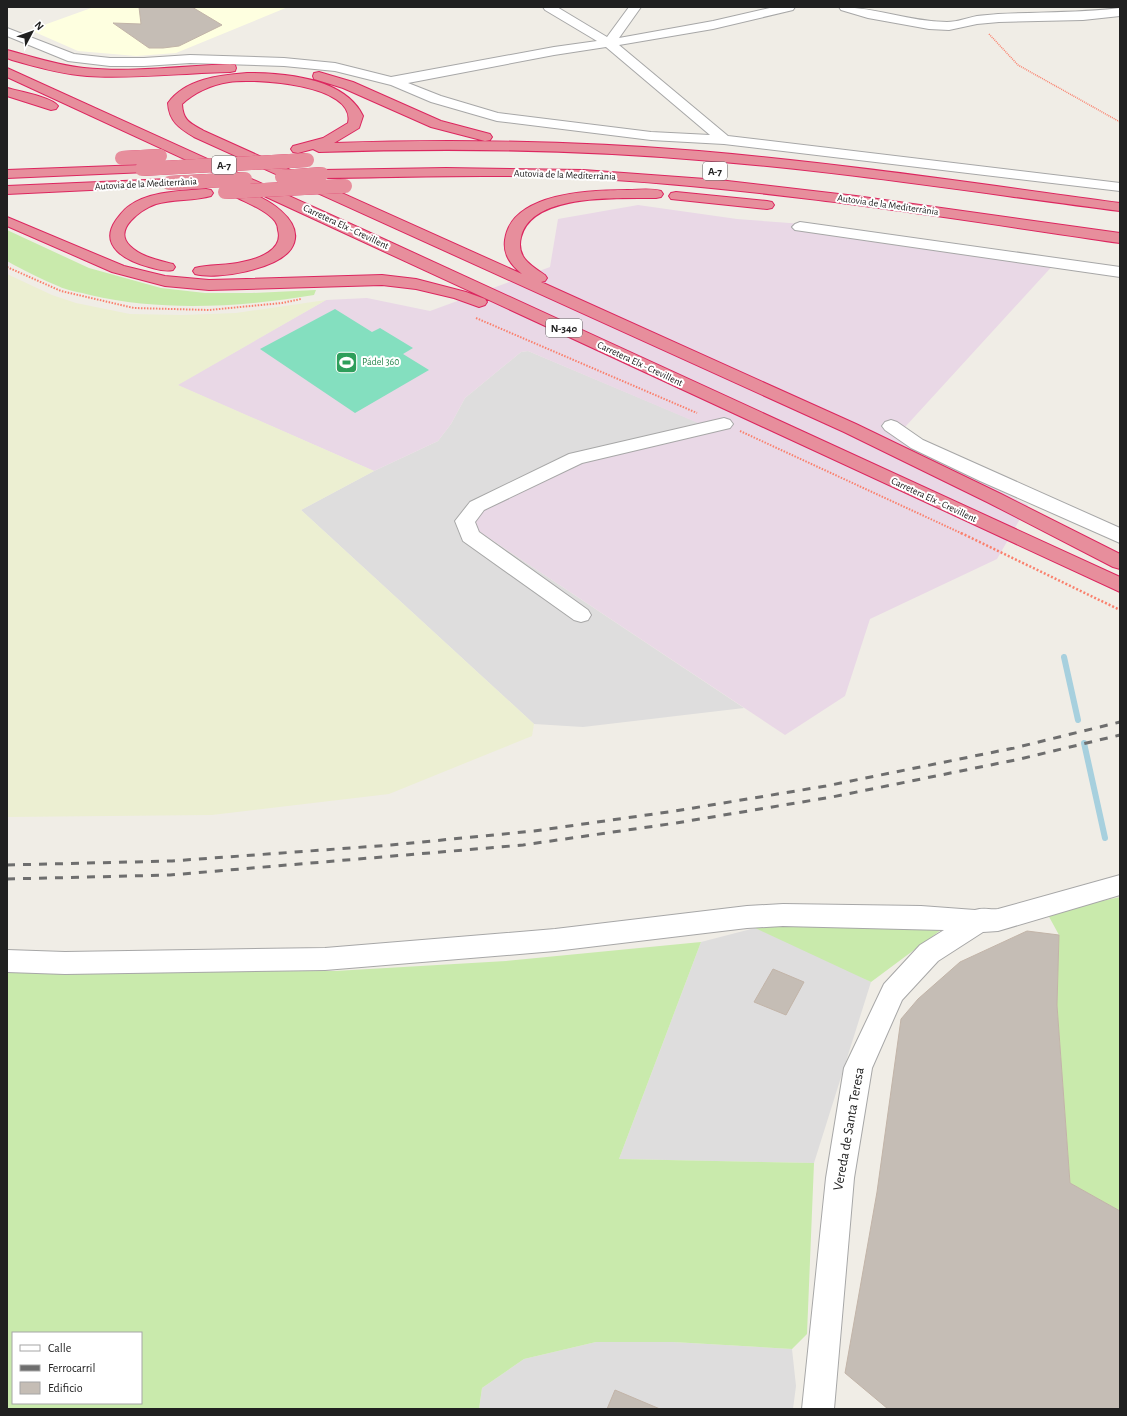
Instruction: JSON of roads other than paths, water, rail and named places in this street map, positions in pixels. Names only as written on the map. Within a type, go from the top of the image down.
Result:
[{"type":"highway","points":[[7,54],[44,65],[86,72],[116,73],[255,68],[301,72],[348,84],[406,112],[471,135],[546,146]]},
{"type":"highway","name":"Carretera Elx - Crevillent","points":[[7,59],[1120,565]]},
{"type":"highway","name":"Carretera Elx - Crevillent","points":[[7,72],[366,236],[1120,585]]},
{"type":"highway","points":[[296,153],[328,141],[354,125],[356,116],[349,104],[336,94],[314,86],[286,80],[246,77],[215,80],[197,87],[185,94],[175,103],[175,114],[182,124],[199,134],[864,435],[994,498],[1120,562]]},
{"type":"highway","points":[[7,82],[65,112],[241,194],[520,318],[809,442]]},
{"type":"highway","points":[[7,92],[32,99],[65,112]]},
{"type":"highway","points":[[7,163],[454,146],[546,146],[638,151],[779,163],[1120,207]]},
{"type":"highway","name":"Autovia de la Mediterrània","points":[[7,174],[142,169],[296,153],[362,158],[512,157],[626,162],[808,181],[909,194]]},
{"type":"highway","name":"Autovia de la Mediterrània","points":[[7,190],[169,183],[322,174],[438,172],[576,174],[719,184],[856,200],[1120,238]]},
{"type":"highway","points":[[241,194],[272,212],[283,222],[287,230],[287,240],[280,251],[268,259],[250,266],[227,270],[203,271],[179,269],[154,264],[134,256],[120,246],[117,233],[122,222],[134,209],[150,202],[170,197],[206,193],[345,186],[450,185],[588,188],[778,206]]},
{"type":"highway","points":[[656,194],[580,196],[548,204],[525,217],[514,233],[512,250],[519,266],[558,289],[692,356]]},
{"type":"highway","points":[[7,221],[118,269],[165,281],[209,285],[382,280],[416,284],[460,295],[520,318]]},
{"type":"highway","points":[[982,232],[1120,251]]},
{"type":"street","points":[[548,7],[609,43],[724,140]]},
{"type":"street","points":[[609,43],[635,7]]},
{"type":"street","points":[[391,81],[713,25],[789,7]]},
{"type":"street","points":[[845,7],[868,14],[929,25],[949,26],[999,18],[1083,16],[1120,12]]},
{"type":"street","points":[[7,32],[72,58],[110,62],[242,59],[334,67],[391,81],[436,99],[497,117],[650,136],[724,140],[1120,187]]},
{"type":"street","points":[[800,227],[1120,272]]},
{"type":"street","points":[[581,615],[470,536],[465,521],[477,506],[576,458],[724,424]]},
{"type":"street","points":[[891,426],[924,447],[987,477],[1116,529]]},
{"type":"street","points":[[7,961],[65,963],[325,959],[555,940],[783,915],[921,917],[989,915],[1120,875]]},
{"type":"street","points":[[7,951],[291,952],[473,938],[756,908],[804,906],[932,909],[989,915],[998,920],[1120,885]]},
{"type":"street","name":"Vereda de Santa Teresa","points":[[818,1409],[840,1178],[858,1068],[893,992],[929,954],[989,915]]},
{"type":"waterway","points":[[1064,657],[1078,720]]},
{"type":"waterway","points":[[1084,743],[1105,838]]},
{"type":"railway","points":[[7,865],[172,861],[391,845],[534,831],[675,811],[826,786],[1014,748],[1120,722]]},
{"type":"railway","points":[[7,879],[170,875],[523,845],[676,823],[832,797],[1020,759],[1120,735]]},
{"type":"place","name":"Pádel 360","points":[[347,362]]}]
